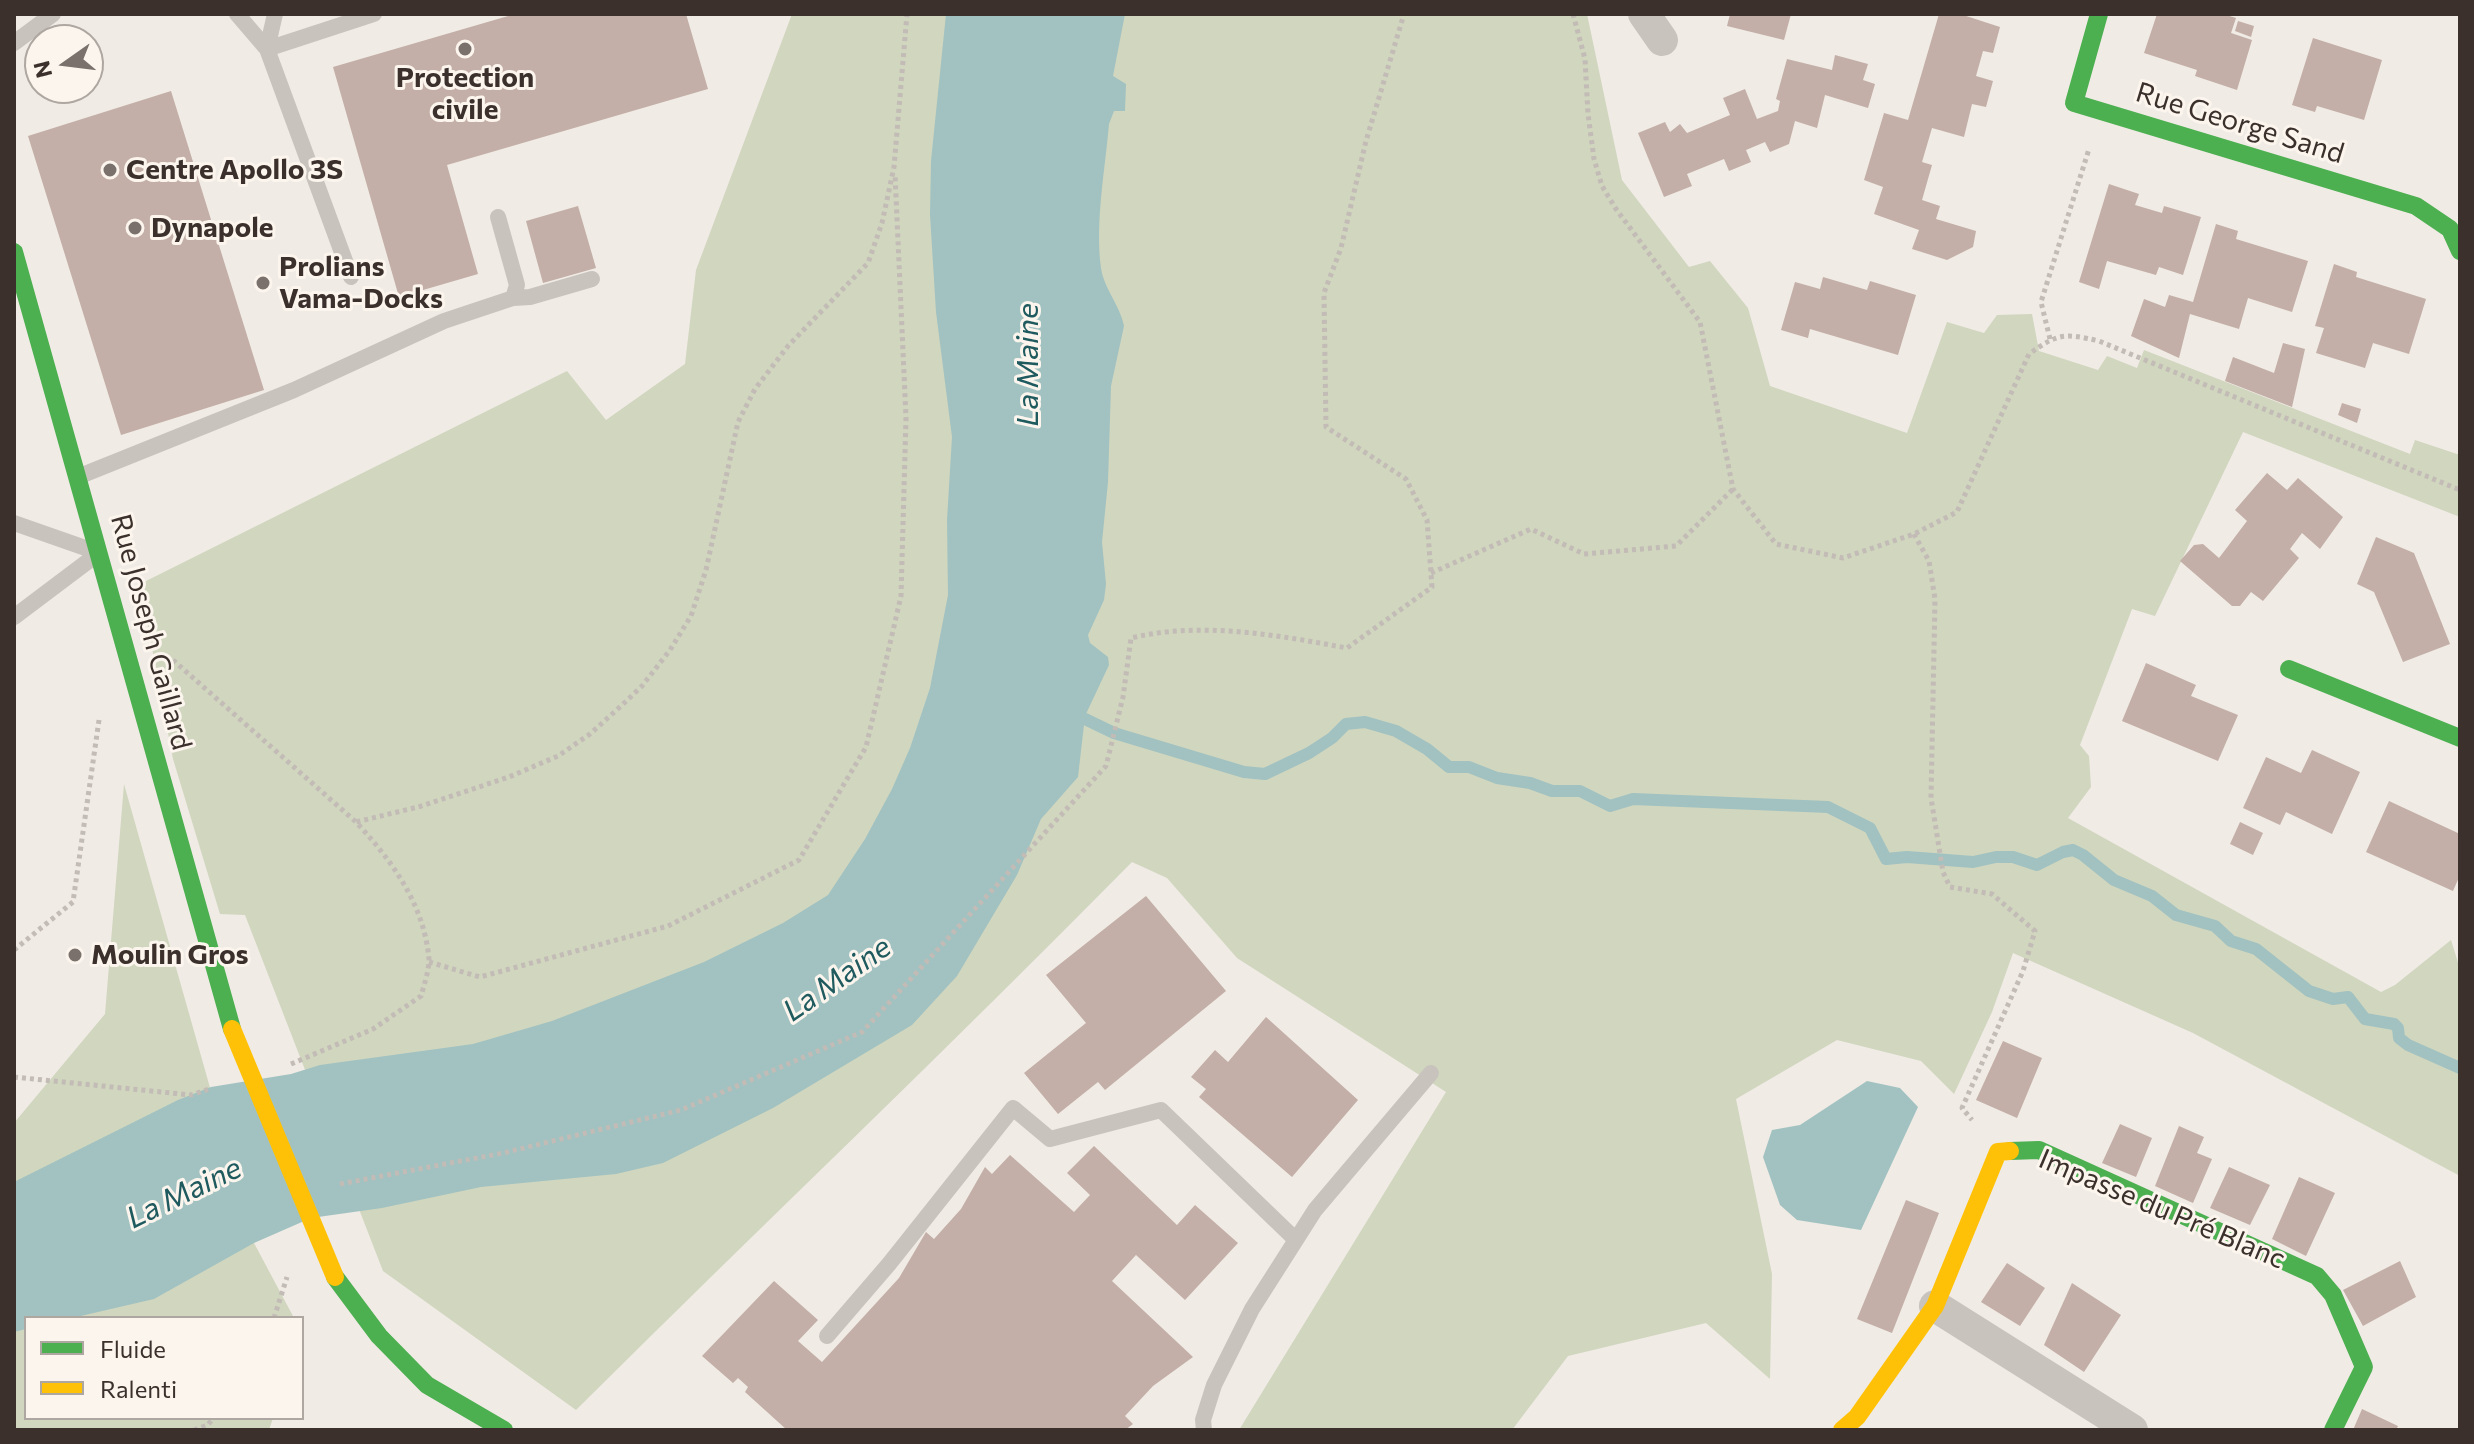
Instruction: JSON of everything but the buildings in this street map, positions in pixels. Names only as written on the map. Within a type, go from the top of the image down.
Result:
[{"type":"street","points":[[1644,14],[1662,40]]},
{"type":"street","name":"Rue George Sand","points":[[2099,14],[2074,103],[2416,206],[2450,229],[2460,251]]},
{"type":"street","name":"Rue Joseph Gaillard","points":[[14,252],[232,1029],[335,1277],[379,1336],[427,1385],[504,1430]]},
{"type":"street","points":[[2289,669],[2460,738]]},
{"type":"street","name":"Impasse du Pré Blanc","points":[[1842,1430],[1857,1417],[1935,1306],[1998,1152],[2039,1150],[2317,1276],[2333,1295],[2364,1367],[2333,1430]]},
{"type":"street","points":[[1935,1306],[2132,1430]]},
{"type":"lane","points":[[14,43],[53,14]]},
{"type":"lane","points":[[237,14],[267,49],[351,277]]},
{"type":"lane","points":[[267,49],[275,14]]},
{"type":"lane","points":[[267,49],[374,14]]},
{"type":"lane","points":[[498,217],[517,285],[513,298]]},
{"type":"lane","points":[[79,476],[294,390],[444,321],[513,298],[530,297],[592,279]]},
{"type":"lane","points":[[14,523],[100,552]]},
{"type":"lane","points":[[14,617],[100,552]]},
{"type":"lane","points":[[1204,1430],[1203,1420],[1214,1385],[1252,1309],[1315,1210],[1431,1073]]},
{"type":"lane","points":[[827,1336],[889,1264],[1013,1108],[1050,1139],[1161,1110],[1296,1240]]},
{"type":"path","points":[[356,822],[418,807],[509,777],[558,756],[590,734],[642,686],[670,650],[691,616],[706,570],[738,422],[755,389],[788,346],[868,263],[882,223],[894,167],[907,14]]},
{"type":"path","points":[[300,1192],[503,1153],[681,1110],[862,1032],[1106,766],[1123,697],[1131,638],[1163,630],[1268,634],[1347,648],[1432,587],[1427,520],[1406,479],[1326,427],[1324,293],[1341,248],[1366,141],[1404,14]]},
{"type":"path","points":[[1573,14],[1585,59],[1594,159],[1602,186],[1700,322],[1733,489],[1776,544],[1843,558],[1914,534],[1957,512],[2029,354],[2050,339],[2068,334],[2099,341],[2460,489]]},
{"type":"path","points":[[2050,339],[2041,302],[2101,110]]},
{"type":"path","points":[[429,962],[480,977],[668,926],[799,860],[807,848],[866,747],[901,596],[906,418],[894,167]]},
{"type":"path","points":[[1431,573],[1531,529],[1584,554],[1676,546],[1733,489]]},
{"type":"path","points":[[1914,534],[1929,561],[1935,599],[1931,798],[1943,872],[1950,887],[1992,894],[2035,931],[2023,971],[1962,1108],[1998,1152]]},
{"type":"path","points":[[173,659],[356,822],[391,862],[411,893],[419,917],[429,962],[421,996]]},
{"type":"path","points":[[14,950],[73,902],[99,717]]},
{"type":"path","points":[[194,1430],[208,1425],[212,1420]]},
{"type":"green space","points":[[792,14],[1587,14],[1622,180],[1689,267],[1710,261],[1748,308],[1770,386],[1907,433],[1947,322],[1984,333],[1997,315],[2032,314],[2039,351],[2098,370],[2107,356],[2137,368],[2144,350],[2410,454],[2415,440],[2460,455],[2460,517],[2243,432],[2155,616],[2132,609],[2080,745],[2089,756],[2091,787],[2068,818],[2381,992],[2395,985],[2451,940],[2460,969],[2460,1176],[2193,1033],[2013,953],[1992,1012],[1954,1094],[1921,1061],[1837,1040],[1736,1099],[1772,1274],[1770,1379],[1706,1323],[1568,1356],[1512,1430],[1239,1430],[1446,1092],[1237,958],[1167,878],[1132,862],[576,1410],[383,1271],[245,915],[220,914],[173,759],[140,584],[567,371],[606,420],[685,364],[696,270]]},
{"type":"green space","points":[[124,784],[254,1243],[293,1316],[24,1316],[24,1420],[272,1420],[269,1430],[14,1430],[14,1123],[105,1014]]},
{"type":"water","name":"La Maine","points":[[946,14],[1125,14],[1113,76],[1126,84],[1125,111],[1114,111],[1109,124],[1099,232],[1103,276],[1124,326],[1111,386],[1108,482],[1102,542],[1106,584],[1104,600],[1088,635],[1090,643],[1108,657],[1109,665],[1085,716],[1078,777],[1041,819],[1017,875],[957,976],[912,1025],[773,1108],[663,1163],[616,1174],[481,1187],[382,1208],[311,1218],[254,1243],[154,1299],[81,1316],[24,1316],[24,1330],[14,1332],[14,1182],[178,1100],[211,1087],[291,1074],[320,1065],[473,1044],[552,1021],[704,962],[783,923],[828,895],[865,839],[910,748],[930,688],[948,595],[947,520],[952,437],[936,312],[930,215],[931,161]]},
{"type":"water","points":[[1867,1081],[1900,1088],[1918,1107],[1861,1230],[1797,1220],[1780,1205],[1763,1157],[1772,1130],[1800,1125]]},
{"type":"waterway","points":[[1070,716],[1085,719],[1114,733],[1244,772],[1265,774],[1309,753],[1346,724],[1365,722],[1396,731],[1427,749],[1449,767],[1469,767],[1497,778],[1530,783],[1552,791],[1580,791],[1610,806],[1633,799],[1828,807],[1870,828],[1886,859],[1907,857],[1973,862],[2013,857],[2037,865],[2073,850],[2114,880],[2152,896],[2176,915],[2215,926],[2231,941],[2256,949],[2309,991],[2333,999],[2348,997],[2365,1019],[2394,1024],[2398,1028],[2399,1038],[2408,1045],[2460,1068]]},
{"type":"traffic: fast","points":[[2099,14],[2074,103],[2416,206],[2450,229],[2460,251]]},
{"type":"traffic: fast","points":[[14,252],[232,1029]]},
{"type":"traffic: fast","points":[[2289,669],[2460,738]]},
{"type":"traffic: fast","points":[[2010,1151],[2039,1150],[2317,1276],[2333,1295],[2364,1367],[2333,1430]]},
{"type":"traffic: fast","points":[[335,1277],[379,1336],[427,1385],[504,1430]]},
{"type":"traffic: slow","points":[[232,1029],[335,1277]]},
{"type":"traffic: slow","points":[[1842,1430],[1857,1417],[1935,1306],[1998,1152],[2010,1151]]},
{"type":"place","name":"Protection civile","points":[[465,49]]},
{"type":"place","name":"Centre Apollo 3S","points":[[110,170]]},
{"type":"place","name":"Dynapole","points":[[135,228]]},
{"type":"place","name":"Prolians Vama-Docks","points":[[263,283]]},
{"type":"place","name":"Moulin Gros","points":[[75,955]]}]
